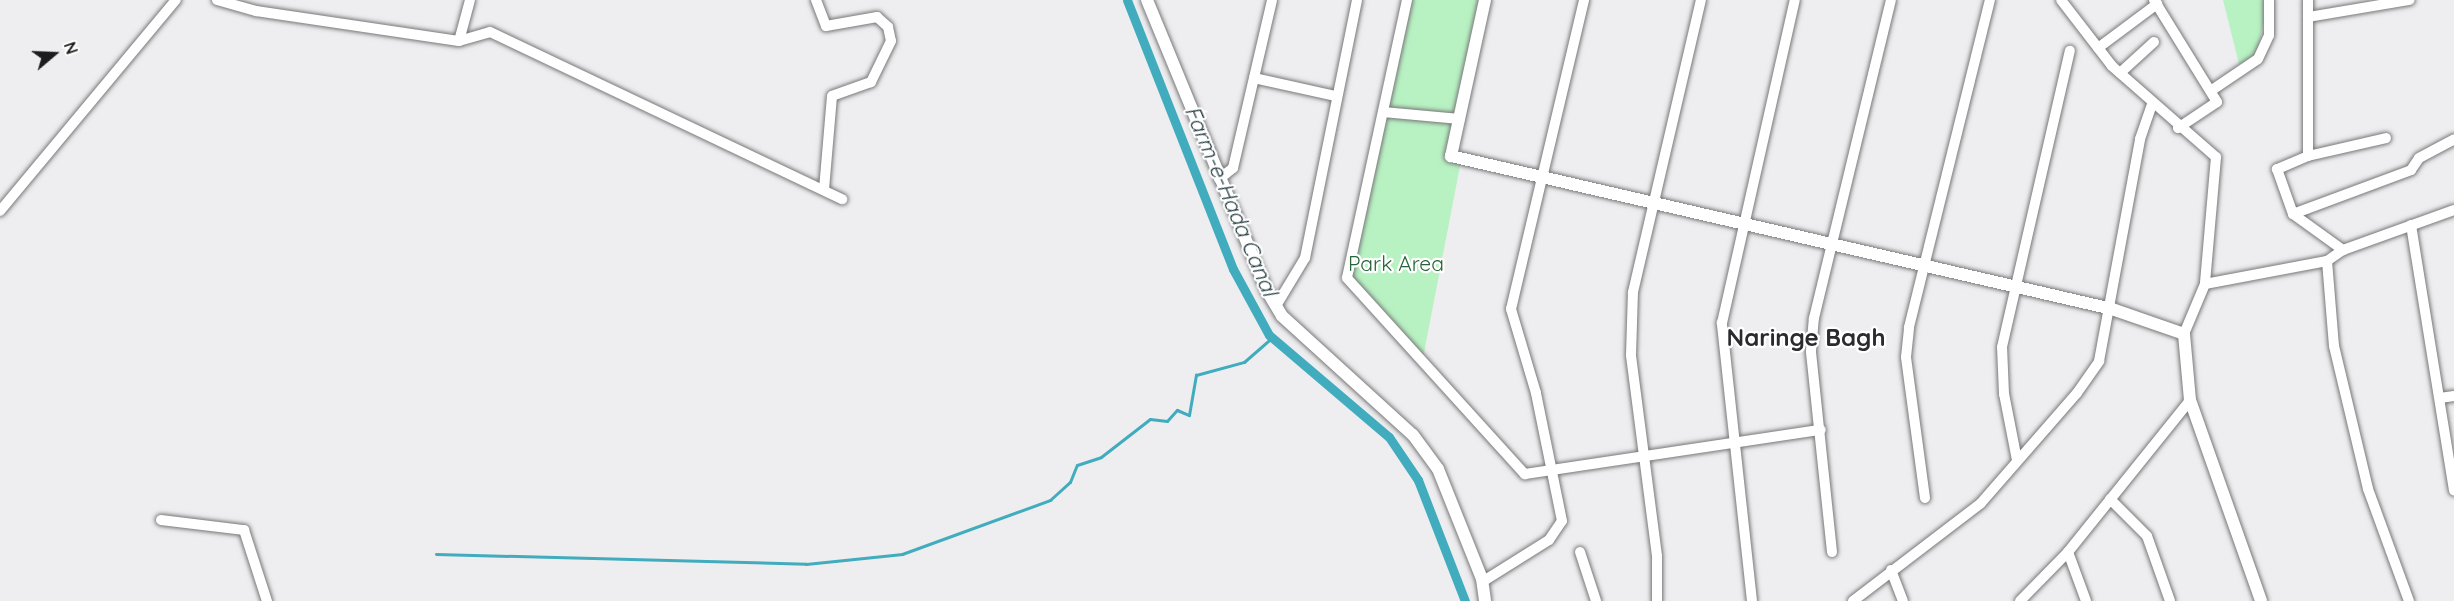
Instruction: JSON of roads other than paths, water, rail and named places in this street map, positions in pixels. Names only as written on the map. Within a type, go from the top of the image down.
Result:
[{"type":"street","points":[[0,211],[176,0]]},
{"type":"street","points":[[217,0],[273,13],[459,40],[490,32],[842,199]]},
{"type":"street","points":[[273,13],[276,0]]},
{"type":"street","points":[[459,40],[470,0]]},
{"type":"street","points":[[816,0],[826,26],[877,17],[888,27],[891,41],[871,82],[832,96],[824,190]]},
{"type":"street","points":[[1147,0],[1219,179],[1276,306],[1413,435],[1438,469],[1482,582],[1485,601]]},
{"type":"street","points":[[1219,179],[1233,168],[1272,0]]},
{"type":"street","points":[[1276,306],[1305,258],[1357,0]]},
{"type":"street","points":[[1407,0],[1347,278],[1525,474],[1551,467],[1644,453],[1821,430]]},
{"type":"street","points":[[1485,0],[1451,156],[1742,227],[1925,266],[2015,290],[2112,309],[2184,333]]},
{"type":"street","points":[[1482,582],[1549,540],[1562,521],[1551,467],[1511,309],[1545,180],[1584,0]]},
{"type":"street","points":[[1658,601],[1644,453],[1631,355],[1633,292],[1701,0]]},
{"type":"street","points":[[1752,601],[1722,323],[1795,0]]},
{"type":"street","points":[[1832,552],[1811,351],[1891,0]]},
{"type":"street","points":[[1925,498],[1906,357],[1925,266],[1990,0]]},
{"type":"street","points":[[2212,90],[2258,59],[2269,35],[2269,0]]},
{"type":"street","points":[[2308,0],[2308,156]]},
{"type":"street","points":[[2308,17],[2410,0]]},
{"type":"street","points":[[2065,2],[2098,48],[2121,73],[2178,128],[2216,157],[2205,284],[2184,333],[2190,400],[2261,601]]},
{"type":"street","points":[[2098,48],[2156,2],[2212,90],[2217,102],[2178,128]]},
{"type":"street","points":[[2121,73],[2154,42]]},
{"type":"street","points":[[2017,460],[2004,394],[2002,347],[2070,51]]},
{"type":"street","points":[[1254,78],[1336,96]]},
{"type":"street","points":[[1853,601],[1981,503],[2078,393],[2099,361],[2112,309],[2140,139],[2152,104]]},
{"type":"street","points":[[1383,112],[1460,119]]},
{"type":"street","points":[[2343,250],[2294,214],[2277,169],[2308,156],[2386,138]]},
{"type":"street","points":[[2294,214],[2411,170],[2419,158],[2454,139]]},
{"type":"street","points":[[2205,284],[2326,261],[2343,250],[2454,210]]},
{"type":"street","points":[[2411,225],[2454,491]]},
{"type":"street","points":[[2326,261],[2334,346],[2367,489],[2409,601]]},
{"type":"street","points":[[2440,398],[2454,396]]},
{"type":"street","points":[[2020,601],[2068,552],[2190,400]]},
{"type":"street","points":[[2110,499],[2147,536],[2170,601]]},
{"type":"street","points":[[161,520],[243,530],[267,601]]},
{"type":"street","points":[[1580,552],[1596,601]]},
{"type":"street","points":[[2068,552],[2086,601]]},
{"type":"street","points":[[1891,570],[1902,601]]},
{"type":"waterway","name":"Farm-e-Hada Canal","points":[[1127,0],[1233,269],[1269,335],[1389,437],[1418,480],[1465,601]]},
{"type":"waterway","points":[[436,554],[806,564],[902,554],[1050,500],[1070,482],[1077,465],[1101,457],[1150,419],[1167,421],[1177,410],[1189,415],[1196,375],[1244,362],[1272,338]]},
{"type":"district","name":"Naringe Bagh","points":[[1806,338]]},
{"type":"park label","name":"Park Area","points":[[1396,263]]}]
